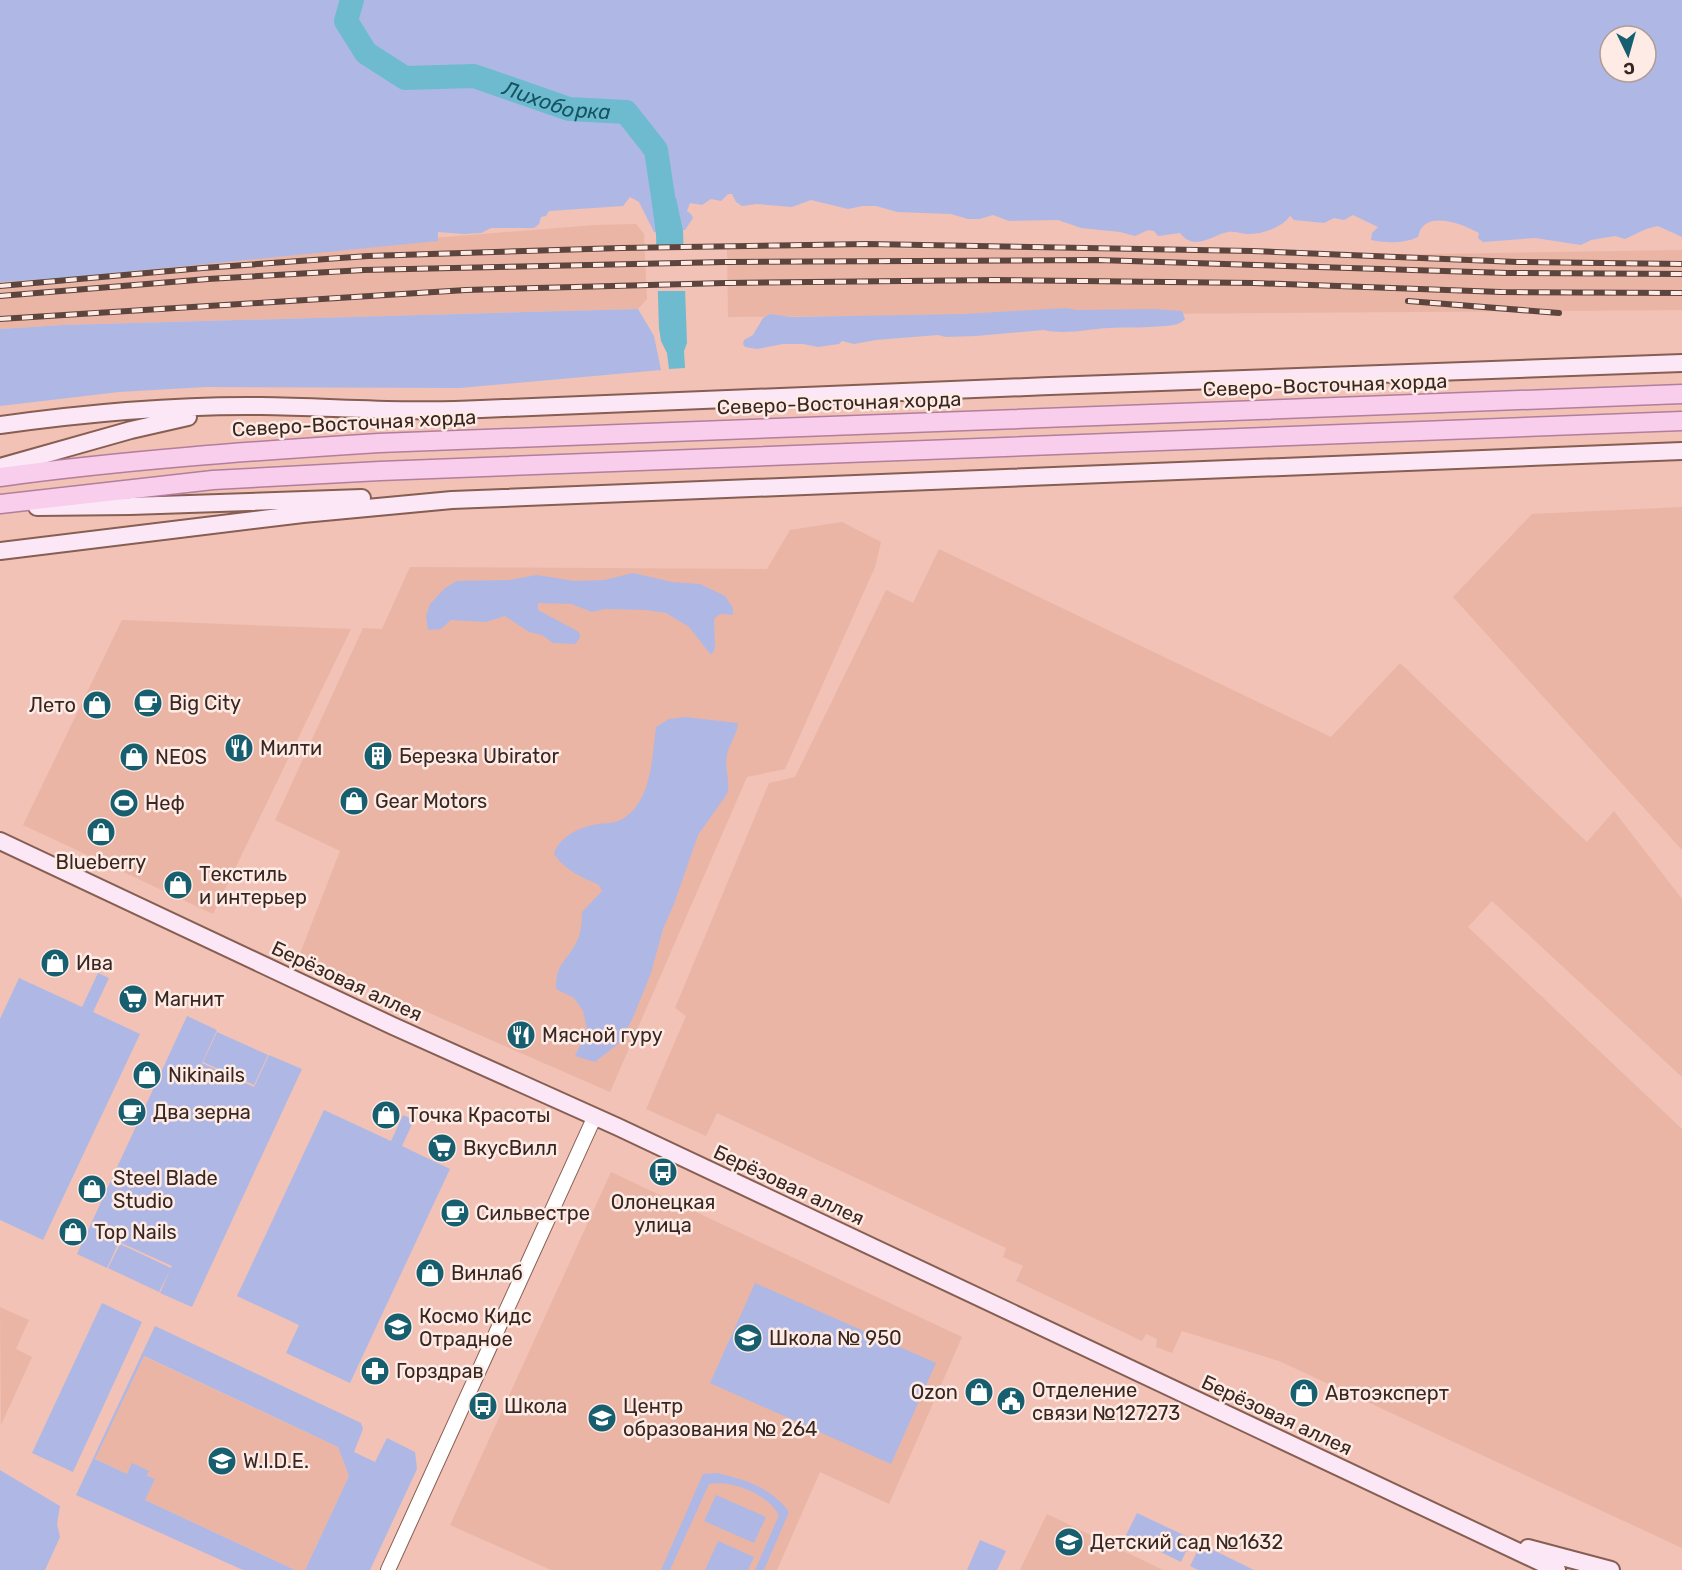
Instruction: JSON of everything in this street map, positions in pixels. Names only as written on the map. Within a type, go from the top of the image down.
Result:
[{"type":"main road","points":[[0,425],[132,411],[260,406],[452,411],[685,400],[1682,363]]},
{"type":"main road","name":"Северо-Восточная хорда","points":[[0,477],[86,465],[234,452],[379,443],[1682,393]]},
{"type":"main road","points":[[0,467],[167,420],[260,406]]},
{"type":"main road","points":[[0,506],[213,480],[380,471],[1682,421]]},
{"type":"main road","points":[[0,506],[130,506],[310,499],[452,500],[1682,452]]},
{"type":"main road","points":[[0,551],[303,514],[452,500]]},
{"type":"main road","name":"Берёзовая аллея","points":[[0,841],[393,1026],[595,1116],[1557,1570]]},
{"type":"main road","points":[[1489,1538],[1611,1570]]},
{"type":"street","points":[[388,1570],[595,1116]]},
{"type":"shaded area","points":[[0,0],[1682,0],[1682,237],[1658,226],[1625,239],[1615,236],[1591,240],[1581,245],[1535,238],[1483,242],[1478,238],[1479,233],[1472,229],[1454,223],[1435,221],[1421,228],[1418,237],[1407,241],[1389,242],[1371,240],[1372,233],[1378,227],[1353,215],[1344,220],[1334,218],[1324,223],[1294,220],[1290,216],[1277,227],[1259,233],[1228,232],[1198,242],[1186,239],[1180,233],[1158,236],[1154,231],[1148,230],[1135,236],[1081,228],[1058,220],[1009,221],[993,215],[980,219],[968,219],[951,214],[897,212],[876,206],[848,209],[811,200],[792,207],[757,204],[742,206],[736,202],[732,194],[728,194],[721,201],[711,199],[702,205],[690,203],[687,211],[693,218],[685,230],[654,232],[639,202],[630,197],[623,206],[549,211],[546,216],[541,217],[539,224],[534,228],[491,228],[481,233],[464,234],[438,232],[438,241],[53,279],[0,282]]},
{"type":"shaded area","points":[[676,198],[683,231],[687,343],[684,351],[685,368],[669,369],[667,353],[661,341],[659,328],[656,235],[652,201]]},
{"type":"shaded area","points":[[636,224],[644,234],[647,299],[638,309],[62,325],[0,329],[0,273],[595,225]]},
{"type":"shaded area","points":[[727,246],[1366,255],[1682,250],[1682,310],[728,317]]},
{"type":"shaded area","points":[[1066,308],[1182,311],[1185,319],[1167,326],[1068,332],[1044,330],[976,336],[938,335],[854,344],[842,341],[839,344],[818,347],[783,344],[757,349],[745,347],[743,344],[744,340],[753,335],[763,318],[770,314],[791,317],[963,314]]},
{"type":"shaded area","points":[[638,309],[654,336],[661,370],[460,388],[206,387],[119,392],[0,406],[0,329],[62,325]]},
{"type":"shaded area","points":[[1682,507],[1682,850],[1453,597],[1532,514]]},
{"type":"shaded area","points":[[842,522],[881,542],[875,567],[785,769],[747,777],[610,1092],[299,956],[340,851],[275,820],[363,628],[382,629],[410,567],[767,569],[790,530]]},
{"type":"shaded area","points":[[939,549],[1331,737],[1400,663],[1587,842],[1614,811],[1682,899],[1682,1077],[1492,901],[1468,927],[1682,1129],[1682,1548],[1279,1361],[1182,1331],[1172,1353],[1156,1347],[1157,1339],[1146,1334],[1142,1341],[1016,1281],[1023,1266],[1003,1257],[1006,1248],[717,1113],[706,1136],[646,1109],[686,1016],[675,1008],[769,783],[795,777],[886,590],[913,603]]},
{"type":"shaded area","points":[[633,573],[672,582],[700,584],[725,596],[733,608],[733,615],[720,614],[714,619],[715,648],[711,655],[689,627],[666,613],[646,610],[605,609],[592,612],[571,604],[538,603],[538,610],[579,632],[580,638],[575,644],[553,643],[542,635],[529,632],[505,616],[486,622],[451,620],[441,629],[428,630],[426,616],[430,604],[445,588],[457,581],[509,580],[537,575],[575,581],[604,580]]},
{"type":"shaded area","points":[[122,620],[351,629],[213,914],[23,825]]},
{"type":"shaded area","points":[[685,717],[738,723],[727,755],[727,794],[698,835],[663,929],[651,973],[632,1020],[618,1044],[595,1062],[575,1056],[587,1030],[583,1011],[574,998],[556,989],[556,981],[561,965],[579,937],[582,912],[602,891],[599,885],[569,869],[554,854],[560,843],[575,831],[593,825],[616,822],[636,807],[650,774],[656,727],[669,719]]},
{"type":"shaded area","points":[[98,973],[109,978],[93,1012],[140,1034],[43,1240],[0,1220],[0,1019],[19,978],[82,1007]]},
{"type":"shaded area","points":[[187,1016],[217,1030],[202,1063],[254,1087],[269,1055],[302,1069],[192,1307],[160,1293],[170,1270],[159,1292],[108,1268],[120,1244],[171,1268],[172,1266],[119,1242],[107,1268],[77,1254]]},
{"type":"shaded area","points":[[217,1032],[268,1055],[254,1085],[203,1062]]},
{"type":"shaded area","points":[[324,1110],[391,1141],[403,1115],[414,1120],[402,1146],[450,1169],[350,1383],[286,1353],[299,1325],[237,1296]]},
{"type":"shaded area","points":[[611,1172],[962,1337],[889,1504],[820,1472],[777,1570],[551,1570],[450,1525]]},
{"type":"shaded area","points":[[755,1283],[936,1363],[891,1464],[710,1383]]},
{"type":"shaded area","points":[[102,1303],[142,1322],[73,1472],[32,1453]]},
{"type":"shaded area","points":[[0,1307],[29,1320],[16,1349],[32,1357],[1,1425]]},
{"type":"shaded area","points":[[155,1326],[361,1423],[363,1429],[354,1452],[375,1462],[387,1438],[415,1452],[417,1469],[370,1570],[305,1570],[349,1476],[338,1447],[144,1356],[95,1459],[127,1474],[132,1463],[149,1471],[147,1476],[155,1479],[145,1500],[295,1570],[243,1570],[76,1495]]},
{"type":"shaded area","name":"W.I.D.E.","points":[[143,1356],[338,1447],[349,1476],[305,1570],[295,1570],[145,1500],[154,1480],[147,1476],[149,1472],[127,1474],[95,1459]]},
{"type":"shaded area","points":[[0,1470],[60,1506],[57,1524],[60,1537],[45,1570],[0,1570]]},
{"type":"shaded area","points":[[717,1473],[757,1486],[774,1497],[789,1512],[764,1570],[755,1570],[779,1515],[774,1507],[758,1495],[739,1487],[718,1483],[709,1484],[670,1570],[661,1570],[703,1474]]},
{"type":"shaded area","points":[[716,1495],[766,1517],[754,1543],[704,1521]]},
{"type":"shaded area","points":[[1137,1513],[1192,1539],[1181,1562],[1126,1535]]},
{"type":"shaded area","name":"Детский сад №1632","points":[[1047,1514],[1163,1570],[1020,1570]]},
{"type":"shaded area","points":[[980,1540],[1006,1551],[997,1570],[967,1570]]},
{"type":"shaded area","points":[[718,1541],[754,1557],[748,1570],[705,1570]]},
{"type":"shaded area","points":[[1201,1544],[1254,1570],[1198,1570],[1190,1566]]},
{"type":"pier","points":[[687,244],[689,291],[654,291],[653,245]]},
{"type":"waterway","name":"Лихоборка","points":[[352,0],[346,21],[366,53],[405,78],[474,76],[569,109],[626,112],[656,150],[668,230]]},
{"type":"railway","points":[[0,286],[368,256],[621,248],[868,244],[1252,251],[1517,262],[1682,264]]},
{"type":"railway","points":[[0,296],[208,279],[364,270],[725,262],[1098,260],[1507,273],[1682,274]]},
{"type":"railway","points":[[0,319],[466,290],[725,283],[997,280],[1254,283],[1501,292],[1682,293]]},
{"type":"railway","points":[[1408,301],[1559,313]]},
{"type":"place","name":"Big City","points":[[148,703]]},
{"type":"place","name":"Лето","points":[[97,705]]},
{"type":"place","name":"Милти","points":[[239,748]]},
{"type":"place","name":"Березка Ubirator","points":[[378,756]]},
{"type":"place","name":"NEOS","points":[[134,757]]},
{"type":"place","name":"Gear Motors","points":[[354,801]]},
{"type":"place","name":"Неф","points":[[124,803]]},
{"type":"place","name":"Blueberry","points":[[101,832]]},
{"type":"place","name":"Текстиль и интерьер","points":[[178,885]]},
{"type":"place","name":"Ива","points":[[55,963]]},
{"type":"place","name":"Магнит","points":[[133,999]]},
{"type":"place","name":"Мясной гуру","points":[[521,1035]]},
{"type":"place","name":"Nikinails","points":[[147,1075]]},
{"type":"place","name":"Два зерна","points":[[132,1112]]},
{"type":"place","name":"Точка Красоты","points":[[386,1115]]},
{"type":"place","name":"ВкусВилл","points":[[442,1148]]},
{"type":"place","name":"Олонецкая улица","points":[[663,1172]]},
{"type":"place","name":"Steel Blade Studio","points":[[92,1189]]},
{"type":"place","name":"Сильвестре","points":[[455,1213]]},
{"type":"place","name":"Top Nails","points":[[73,1232]]},
{"type":"place","name":"Винлаб","points":[[430,1273]]},
{"type":"place","name":"Космо Кидс Отрадное","points":[[398,1327]]},
{"type":"place","name":"Школа № 950","points":[[748,1338]]},
{"type":"place","name":"Горздрав","points":[[375,1371]]},
{"type":"place","name":"Ozon","points":[[979,1392]]},
{"type":"place","name":"Автоэксперт","points":[[1304,1393]]},
{"type":"place","name":"Отделение связи №127273","points":[[1011,1401]]},
{"type":"place","name":"Школа","points":[[483,1406]]},
{"type":"place","name":"Центр образования № 264","points":[[602,1418]]},
{"type":"place","name":"W.I.D.E.","points":[[222,1461]]},
{"type":"place","name":"Детский сад №1632","points":[[1069,1542]]}]
